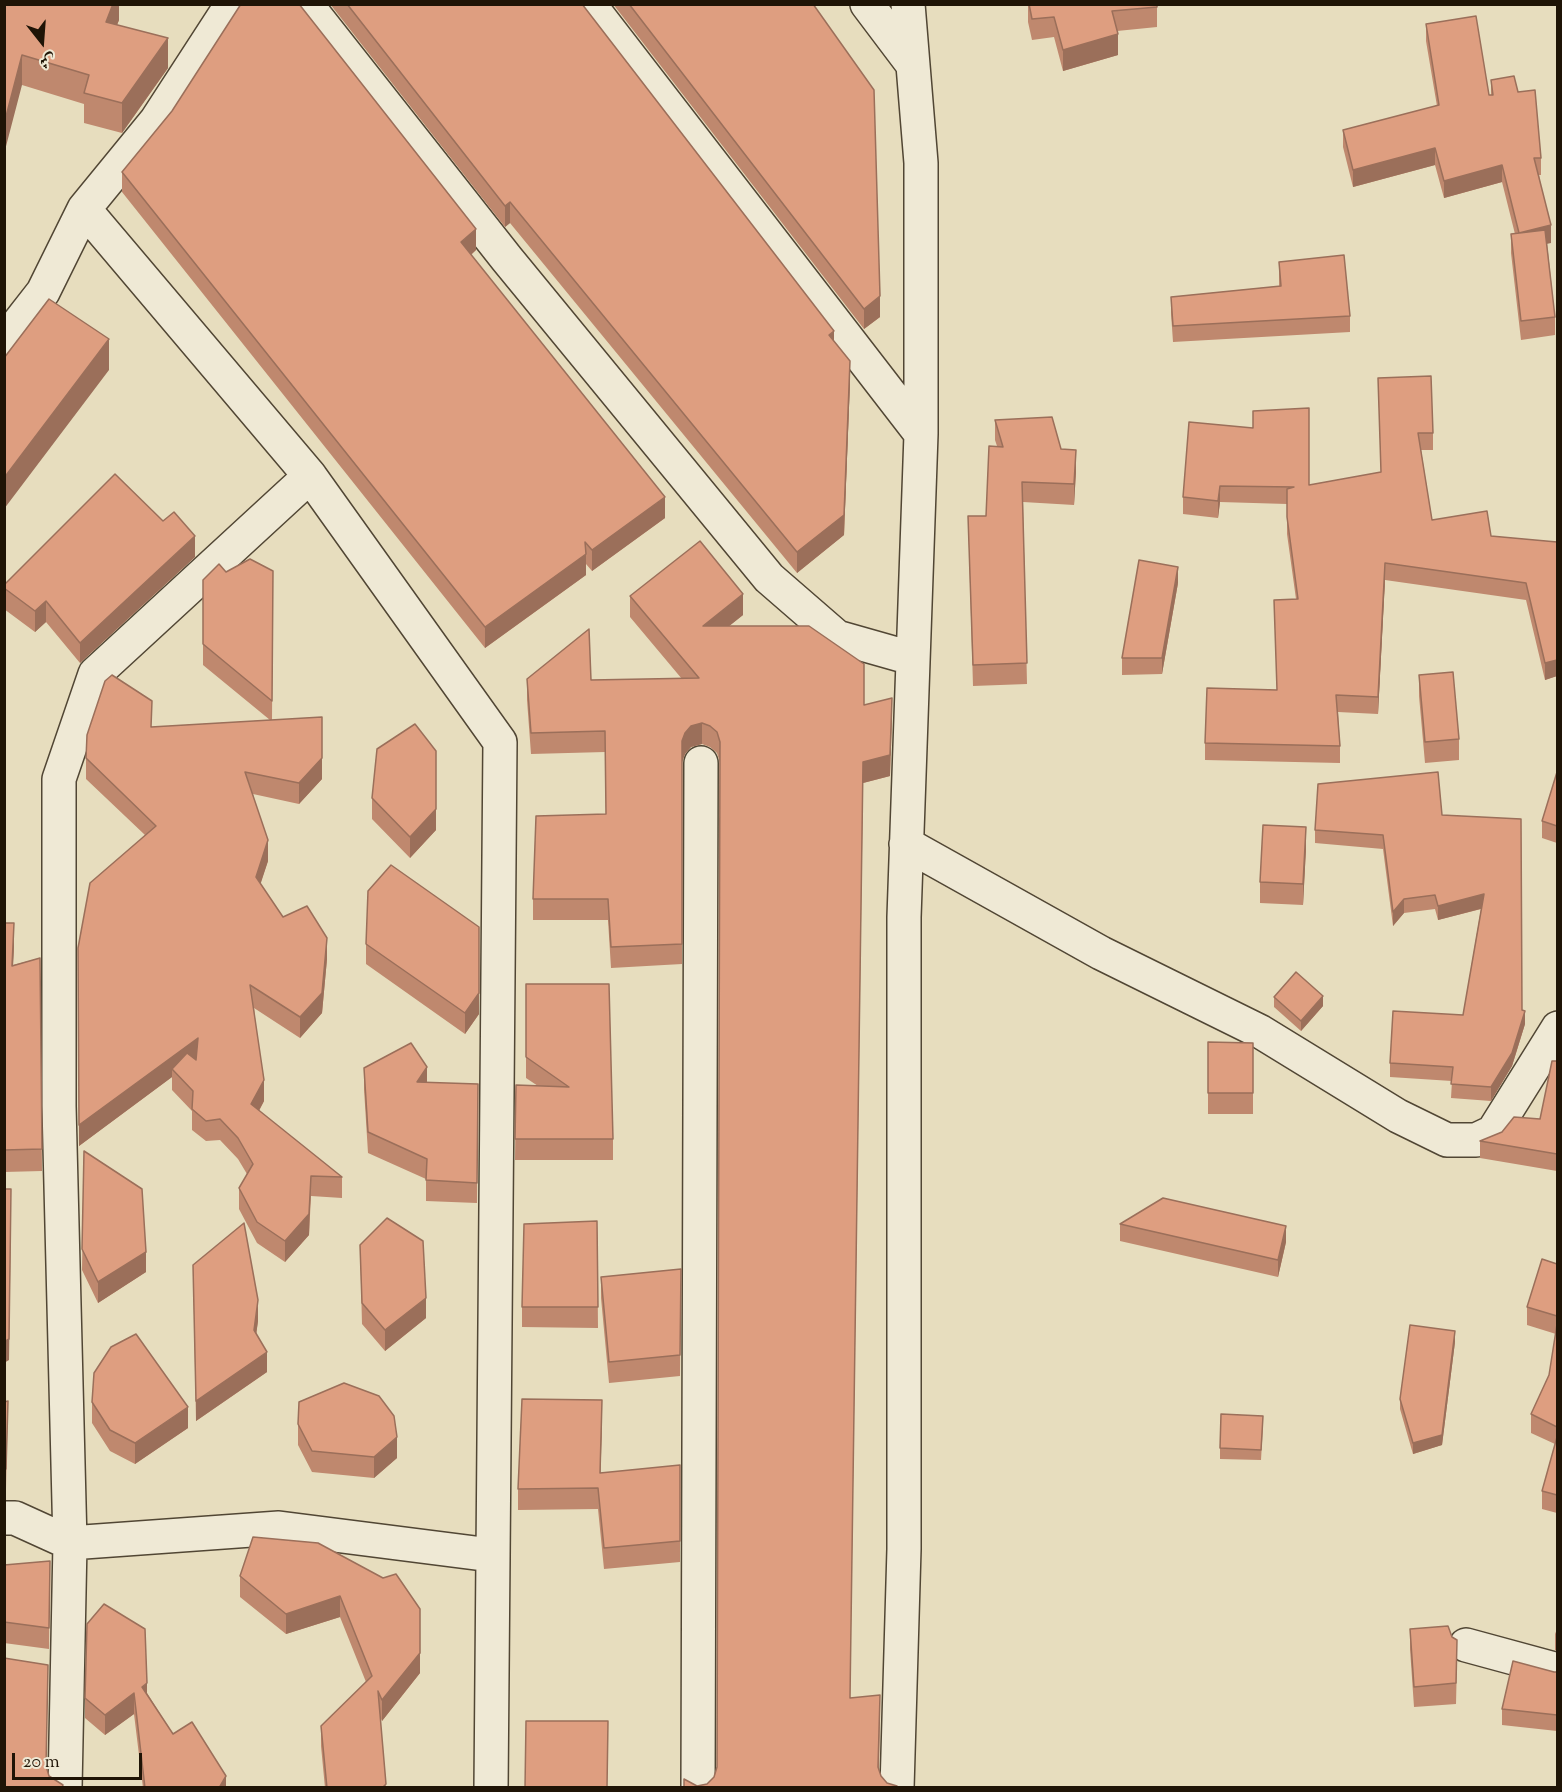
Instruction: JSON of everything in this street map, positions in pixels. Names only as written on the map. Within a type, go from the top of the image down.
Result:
[{"type":"street","points":[[4,342],[43,292],[84,209],[156,121],[232,4]]},
{"type":"street","points":[[306,4],[515,268],[769,578],[837,638],[911,658]]},
{"type":"street","points":[[589,4],[921,434]]},
{"type":"street","points":[[867,4],[913,65]]},
{"type":"street","points":[[897,1788],[904,1549],[906,844],[911,658],[921,434],[921,163],[908,4]]},
{"type":"street","points":[[84,209],[310,476],[500,742],[491,1555],[491,1788]]},
{"type":"street","points":[[65,1788],[70,1543],[59,1106],[59,779],[95,674],[310,476]]},
{"type":"street","points":[[698,1788],[701,763]]},
{"type":"street","points":[[906,844],[1101,953],[1261,1032],[1398,1116],[1447,1140],[1476,1140],[1493,1132],[1557,1028]]},
{"type":"street","points":[[4,1518],[15,1518],[70,1543],[279,1528],[491,1555]]},
{"type":"street","points":[[1466,1645],[1557,1670]]},
{"type":"street","points":[[35,1667],[67,1671]]},
{"type":"building","points":[[4,4],[113,4],[106,22],[168,38],[122,103],[84,93],[89,75],[22,55],[4,124]]},
{"type":"building","points":[[241,4],[299,4],[476,229],[461,242],[665,497],[592,550],[585,542],[586,554],[485,627],[122,172],[172,111]]},
{"type":"building","points":[[347,4],[582,4],[834,331],[829,335],[850,361],[844,515],[797,552],[510,202],[505,206]]},
{"type":"building","points":[[629,4],[813,4],[874,90],[880,296],[864,309]]},
{"type":"building","points":[[1029,4],[1157,4],[1157,7],[1112,11],[1118,34],[1063,50],[1054,17],[1032,19]]},
{"type":"building","points":[[1476,16],[1489,95],[1493,95],[1491,80],[1514,76],[1518,92],[1535,90],[1541,158],[1534,158],[1551,225],[1519,233],[1502,165],[1444,181],[1435,148],[1353,170],[1343,130],[1439,105],[1426,24]]},
{"type":"building","points":[[1545,230],[1555,317],[1521,321],[1511,234]]},
{"type":"building","points":[[1344,255],[1350,316],[1173,326],[1171,297],[1281,286],[1279,262]]},
{"type":"building","points":[[49,299],[109,339],[4,478],[4,358]]},
{"type":"building","points":[[1431,376],[1433,433],[1418,433],[1432,520],[1487,511],[1491,536],[1557,542],[1557,660],[1545,663],[1526,583],[1385,563],[1378,697],[1336,695],[1340,746],[1205,743],[1207,688],[1277,690],[1274,600],[1298,599],[1287,517],[1287,489],[1294,487],[1220,486],[1218,501],[1183,497],[1189,422],[1253,428],[1253,411],[1309,408],[1309,485],[1381,472],[1378,378]]},
{"type":"building","points":[[1052,417],[1061,449],[1076,450],[1074,484],[1022,482],[1027,663],[973,665],[968,516],[986,516],[989,446],[1003,447],[995,420]]},
{"type":"building","points":[[115,474],[163,521],[174,512],[195,536],[80,643],[46,601],[35,611],[4,588],[4,585]]},
{"type":"building","points":[[700,541],[743,594],[703,626],[809,626],[864,664],[864,705],[892,698],[890,755],[863,762],[850,1698],[880,1695],[878,1767],[887,1783],[897,1788],[684,1788],[684,1779],[697,1786],[707,1784],[714,1777],[717,1767],[720,742],[717,732],[702,723],[691,726],[682,741],[682,944],[611,947],[608,899],[533,899],[536,816],[606,814],[605,731],[531,733],[527,679],[589,629],[591,680],[699,678],[630,596]]},
{"type":"building","points":[[250,559],[273,571],[272,701],[203,644],[203,580],[219,564],[226,572]]},
{"type":"building","points":[[1139,560],[1178,567],[1162,658],[1122,658]]},
{"type":"building","points":[[1453,672],[1459,739],[1425,742],[1419,675]]},
{"type":"building","points":[[112,675],[152,701],[151,727],[322,717],[322,758],[299,783],[245,772],[268,840],[256,877],[283,917],[307,906],[327,938],[322,993],[300,1017],[250,985],[264,1080],[251,1104],[342,1177],[311,1176],[309,1214],[285,1241],[257,1222],[239,1188],[253,1164],[238,1138],[220,1119],[206,1121],[192,1109],[193,1091],[172,1069],[187,1053],[196,1060],[198,1038],[79,1125],[78,948],[90,883],[156,826],[86,758],[87,735],[105,681]]},
{"type":"building","points":[[415,724],[436,751],[436,809],[410,837],[372,798],[377,749]]},
{"type":"building","points":[[1438,772],[1442,815],[1521,819],[1522,1010],[1525,1011],[1512,1053],[1491,1087],[1451,1084],[1453,1067],[1390,1063],[1393,1011],[1463,1015],[1484,894],[1438,906],[1435,895],[1404,899],[1393,912],[1383,835],[1315,830],[1318,784]]},
{"type":"building","points":[[1557,772],[1557,826],[1542,821]]},
{"type":"building","points":[[1263,825],[1306,827],[1303,884],[1260,882]]},
{"type":"building","points":[[391,865],[479,927],[479,993],[465,1013],[366,944],[368,891]]},
{"type":"building","points":[[4,923],[14,923],[12,966],[40,958],[42,1149],[4,1150]]},
{"type":"building","points":[[1296,972],[1323,996],[1301,1021],[1274,997]]},
{"type":"building","points":[[526,984],[609,984],[613,1139],[515,1139],[516,1085],[569,1087],[526,1057]]},
{"type":"building","points":[[1208,1042],[1253,1043],[1253,1093],[1208,1093]]},
{"type":"building","points":[[411,1043],[427,1067],[417,1082],[478,1084],[477,1183],[426,1180],[427,1159],[368,1132],[364,1068]]},
{"type":"building","points":[[1552,1061],[1557,1061],[1557,1154],[1480,1141],[1502,1132],[1514,1117],[1540,1119]]},
{"type":"building","points":[[84,1151],[142,1189],[146,1252],[98,1282],[82,1249]]},
{"type":"building","points":[[4,1189],[11,1189],[9,1339],[4,1342]]},
{"type":"building","points":[[1163,1198],[1286,1226],[1278,1260],[1120,1224]]},
{"type":"building","points":[[387,1218],[423,1241],[426,1298],[385,1330],[362,1303],[360,1245]]},
{"type":"building","points":[[597,1221],[598,1307],[522,1307],[524,1224]]},
{"type":"building","points":[[244,1223],[258,1300],[254,1330],[267,1352],[196,1401],[193,1265]]},
{"type":"building","points":[[1542,1259],[1557,1264],[1557,1316],[1527,1307]]},
{"type":"building","points":[[681,1269],[680,1355],[609,1362],[601,1277]]},
{"type":"building","points":[[1557,1324],[1557,1427],[1531,1414],[1549,1375]]},
{"type":"building","points":[[1410,1325],[1455,1331],[1442,1435],[1413,1443],[1400,1399]]},
{"type":"building","points":[[136,1334],[188,1407],[135,1443],[110,1430],[92,1402],[94,1373],[111,1347]]},
{"type":"building","points":[[344,1383],[379,1396],[394,1416],[397,1437],[374,1457],[312,1451],[298,1424],[299,1402]]},
{"type":"building","points":[[522,1399],[602,1400],[600,1473],[680,1465],[680,1541],[604,1548],[598,1488],[518,1489]]},
{"type":"building","points":[[8,1401],[6,1469],[4,1469],[4,1402]]},
{"type":"building","points":[[1221,1414],[1263,1416],[1261,1450],[1220,1448]]},
{"type":"building","points":[[1557,1437],[1557,1495],[1542,1491]]},
{"type":"building","points":[[253,1537],[318,1543],[383,1578],[396,1574],[420,1609],[420,1653],[382,1700],[378,1691],[386,1784],[382,1788],[327,1788],[321,1726],[372,1676],[340,1596],[286,1614],[240,1576]]},
{"type":"building","points":[[50,1561],[49,1628],[4,1622],[4,1565]]},
{"type":"building","points":[[104,1604],[145,1629],[147,1683],[142,1687],[173,1734],[192,1722],[226,1776],[219,1788],[145,1788],[134,1693],[105,1715],[85,1698],[87,1624]]},
{"type":"building","points":[[1448,1626],[1452,1637],[1457,1640],[1456,1683],[1414,1687],[1410,1629]]},
{"type":"building","points":[[4,1658],[48,1665],[46,1766],[49,1776],[63,1785],[62,1788],[4,1788]]},
{"type":"building","points":[[1513,1661],[1557,1672],[1557,1715],[1502,1709]]},
{"type":"building","points":[[526,1721],[608,1721],[607,1788],[525,1788]]}]
